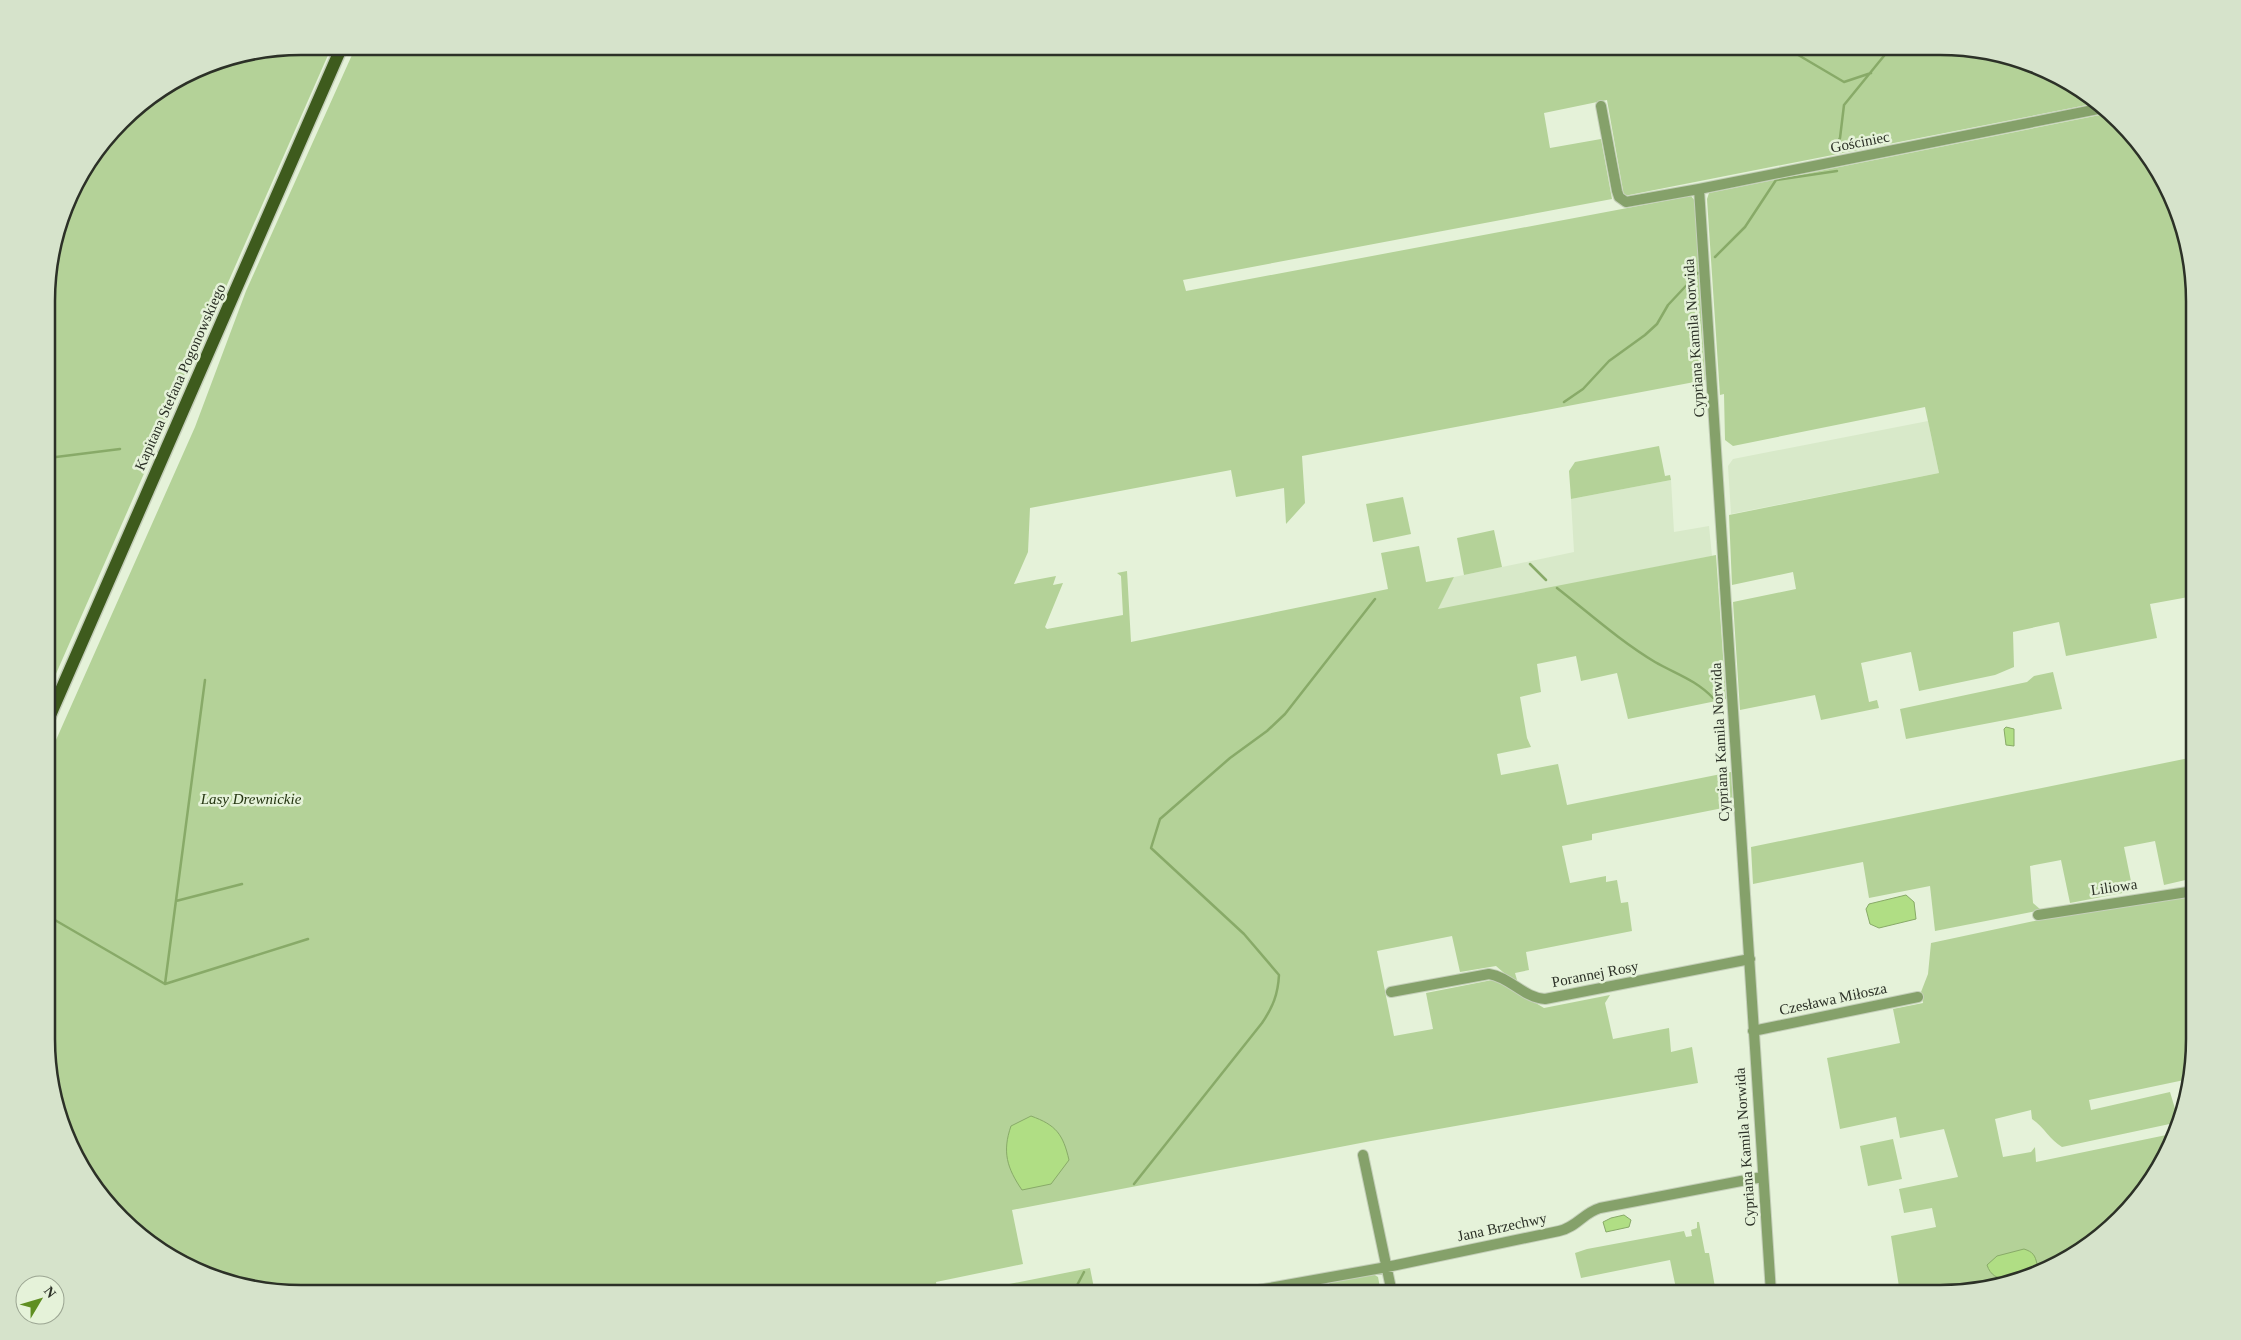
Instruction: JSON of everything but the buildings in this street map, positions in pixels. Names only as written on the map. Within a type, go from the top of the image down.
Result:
[{"type":"main road","name":"Kapitana Stefana Pogonowskiego","points":[[55,704],[338,55]]},
{"type":"street","name":"Gościniec","points":[[1601,106],[1617,192],[1623,200],[1632,202],[2094,110]]},
{"type":"street","name":"Cypriana Kamila Norwida","points":[[1699,190],[1770,1285]]},
{"type":"street","name":"Liliowa","points":[[2038,915],[2186,892]]},
{"type":"street","name":"Porannej Rosy","points":[[1391,992],[1489,974],[1500,976],[1534,997],[1545,999],[1750,959]]},
{"type":"street","name":"Czesława Miłosza","points":[[1753,1031],[1918,997]]},
{"type":"street","points":[[1363,1156],[1390,1285]]},
{"type":"street","name":"Jana Brzechwy","points":[[1290,1285],[1387,1267],[1568,1229],[1574,1226],[1586,1213],[1600,1208],[1762,1177]]},
{"type":"shaded area","points":[[1928,421],[1939,473],[1731,514],[1728,466],[1733,459]]},
{"type":"shaded area","points":[[1671,480],[1674,532],[1709,526],[1712,556],[1437,610],[1454,577],[1574,552],[1571,499]]},
{"type":"shaded area","points":[[2006,727],[2014,729],[2014,746],[2006,745],[2004,729]]},
{"type":"shaded area","points":[[1906,895],[1914,902],[1916,919],[1879,928],[1870,924],[1866,909],[1869,904]]},
{"type":"shaded area","points":[[1031,1116],[1047,1123],[1057,1132],[1064,1143],[1069,1160],[1051,1184],[1022,1190],[1008,1160],[1008,1135],[1011,1126]]},
{"type":"shaded area","points":[[1624,1215],[1631,1220],[1629,1227],[1606,1232],[1603,1222]]},
{"type":"shaded area","points":[[2024,1249],[2033,1254],[2037,1264],[2000,1278],[1990,1272],[1987,1265],[1997,1256]]},
{"type":"green space","points":[[328,55],[55,676],[55,301],[57,269],[63,237],[80,192],[96,164],[127,127],[164,96],[192,80],[237,63],[269,57]]},
{"type":"green space","name":"Lasy Drewnickie","points":[[352,55],[1940,55],[1972,57],[2019,68],[2049,80],[2088,105],[1624,196],[1607,100],[1544,113],[1550,148],[1601,139],[1612,199],[1183,280],[1186,291],[1691,196],[1695,201],[1705,380],[1302,456],[1305,503],[1286,524],[1284,488],[1236,497],[1231,470],[1030,508],[1028,552],[1014,584],[1056,576],[1053,585],[1063,583],[1045,627],[1047,629],[1123,615],[1121,576],[1117,573],[1127,571],[1131,642],[1388,589],[1381,553],[1419,546],[1426,582],[1454,577],[1438,609],[1716,555],[1726,699],[1628,719],[1617,673],[1581,681],[1576,656],[1537,664],[1541,692],[1520,697],[1527,738],[1531,747],[1497,754],[1501,775],[1558,764],[1567,805],[1731,772],[1733,806],[1592,834],[1592,840],[1562,846],[1570,883],[1606,876],[1606,882],[1617,880],[1621,903],[1628,902],[1632,931],[1526,952],[1529,970],[1515,973],[1517,980],[1511,979],[1496,966],[1460,972],[1452,936],[1377,951],[1394,1036],[1433,1029],[1426,993],[1492,980],[1506,985],[1544,1008],[1610,995],[1605,1003],[1613,1039],[1669,1028],[1671,1052],[1692,1047],[1698,1083],[1371,1141],[1012,1210],[1023,1264],[936,1282],[936,1285],[301,1285],[269,1283],[222,1272],[192,1260],[164,1244],[127,1213],[96,1176],[80,1148],[68,1118],[57,1071],[55,1039],[55,742],[195,427],[246,291]]},
{"type":"green space","points":[[2101,115],[2114,127],[2145,164],[2161,192],[2178,237],[2184,269],[2186,301],[2186,597],[2150,604],[2157,638],[2066,656],[2059,622],[2013,632],[2014,667],[1995,675],[1919,691],[1911,652],[1861,663],[1869,702],[1877,700],[1879,708],[1821,720],[1815,695],[1740,710],[1733,602],[1796,589],[1793,572],[1732,585],[1729,515],[1939,473],[1925,407],[1733,446],[1725,440],[1724,394],[1720,395],[1707,199],[1709,193]]},
{"type":"green space","points":[[1659,446],[1665,476],[1670,475],[1671,480],[1571,499],[1569,471],[1575,462]]},
{"type":"green space","points":[[1403,497],[1411,534],[1373,542],[1366,504]]},
{"type":"green space","points":[[1494,530],[1502,567],[1464,575],[1457,538]]},
{"type":"green space","points":[[2053,672],[2062,709],[1906,739],[1900,709],[2027,682],[2034,676]]},
{"type":"green space","points":[[2186,759],[2186,880],[2164,885],[2155,841],[2124,847],[2133,891],[2070,903],[2061,860],[2030,866],[2033,903],[2041,910],[1935,931],[1930,886],[1869,898],[1863,862],[1753,884],[1751,847]]},
{"type":"green space","points":[[2186,889],[2186,1039],[2184,1071],[2182,1080],[2089,1100],[2091,1110],[2170,1092],[2176,1110],[2171,1124],[2062,1147],[2032,1119],[2031,1110],[1995,1119],[2003,1157],[2031,1152],[2035,1147],[2036,1162],[2166,1135],[2145,1176],[2114,1213],[2077,1244],[2049,1260],[2004,1277],[1972,1283],[1899,1285],[1891,1236],[1936,1227],[1932,1208],[1904,1213],[1899,1189],[1958,1177],[1944,1129],[1900,1138],[1896,1117],[1840,1129],[1827,1058],[1900,1043],[1893,1009],[1923,1003],[1921,992],[1928,974],[1931,943]]},
{"type":"green space","points":[[1893,1139],[1902,1179],[1868,1186],[1860,1146]]},
{"type":"green space","points":[[1697,1222],[1699,1222],[1705,1253],[1709,1253],[1715,1285],[1675,1285],[1670,1260],[1581,1278],[1575,1253],[1587,1249],[1684,1231],[1686,1237],[1692,1236],[1691,1230],[1697,1228]]},
{"type":"green space","points":[[1090,1268],[1093,1285],[1004,1285]]},
{"type":"green space","points":[[1373,1274],[1378,1277],[1380,1285],[1330,1285],[1329,1282]]},
{"type":"waterway","points":[[1798,55],[1844,82],[1871,73]]},
{"type":"waterway","points":[[1833,150],[1840,138],[1844,105],[1885,55]]},
{"type":"waterway","points":[[1715,257],[1745,227],[1776,180],[1837,171]]},
{"type":"waterway","points":[[1564,402],[1583,389],[1609,361],[1657,324],[1668,305],[1698,273]]},
{"type":"waterway","points":[[55,457],[120,449]]},
{"type":"waterway","points":[[1530,564],[1546,580]]},
{"type":"waterway","points":[[1557,588],[1629,645],[1655,662],[1693,682],[1713,698]]},
{"type":"waterway","points":[[1134,1184],[1262,1023],[1274,1000],[1279,975],[1244,934],[1151,848],[1160,819],[1230,758],[1267,731],[1285,714],[1375,599]]},
{"type":"waterway","points":[[165,984],[205,680]]},
{"type":"waterway","points":[[176,901],[242,884]]},
{"type":"waterway","points":[[55,920],[165,984],[308,939]]},
{"type":"waterway","points":[[1077,1285],[1084,1272]]}]
